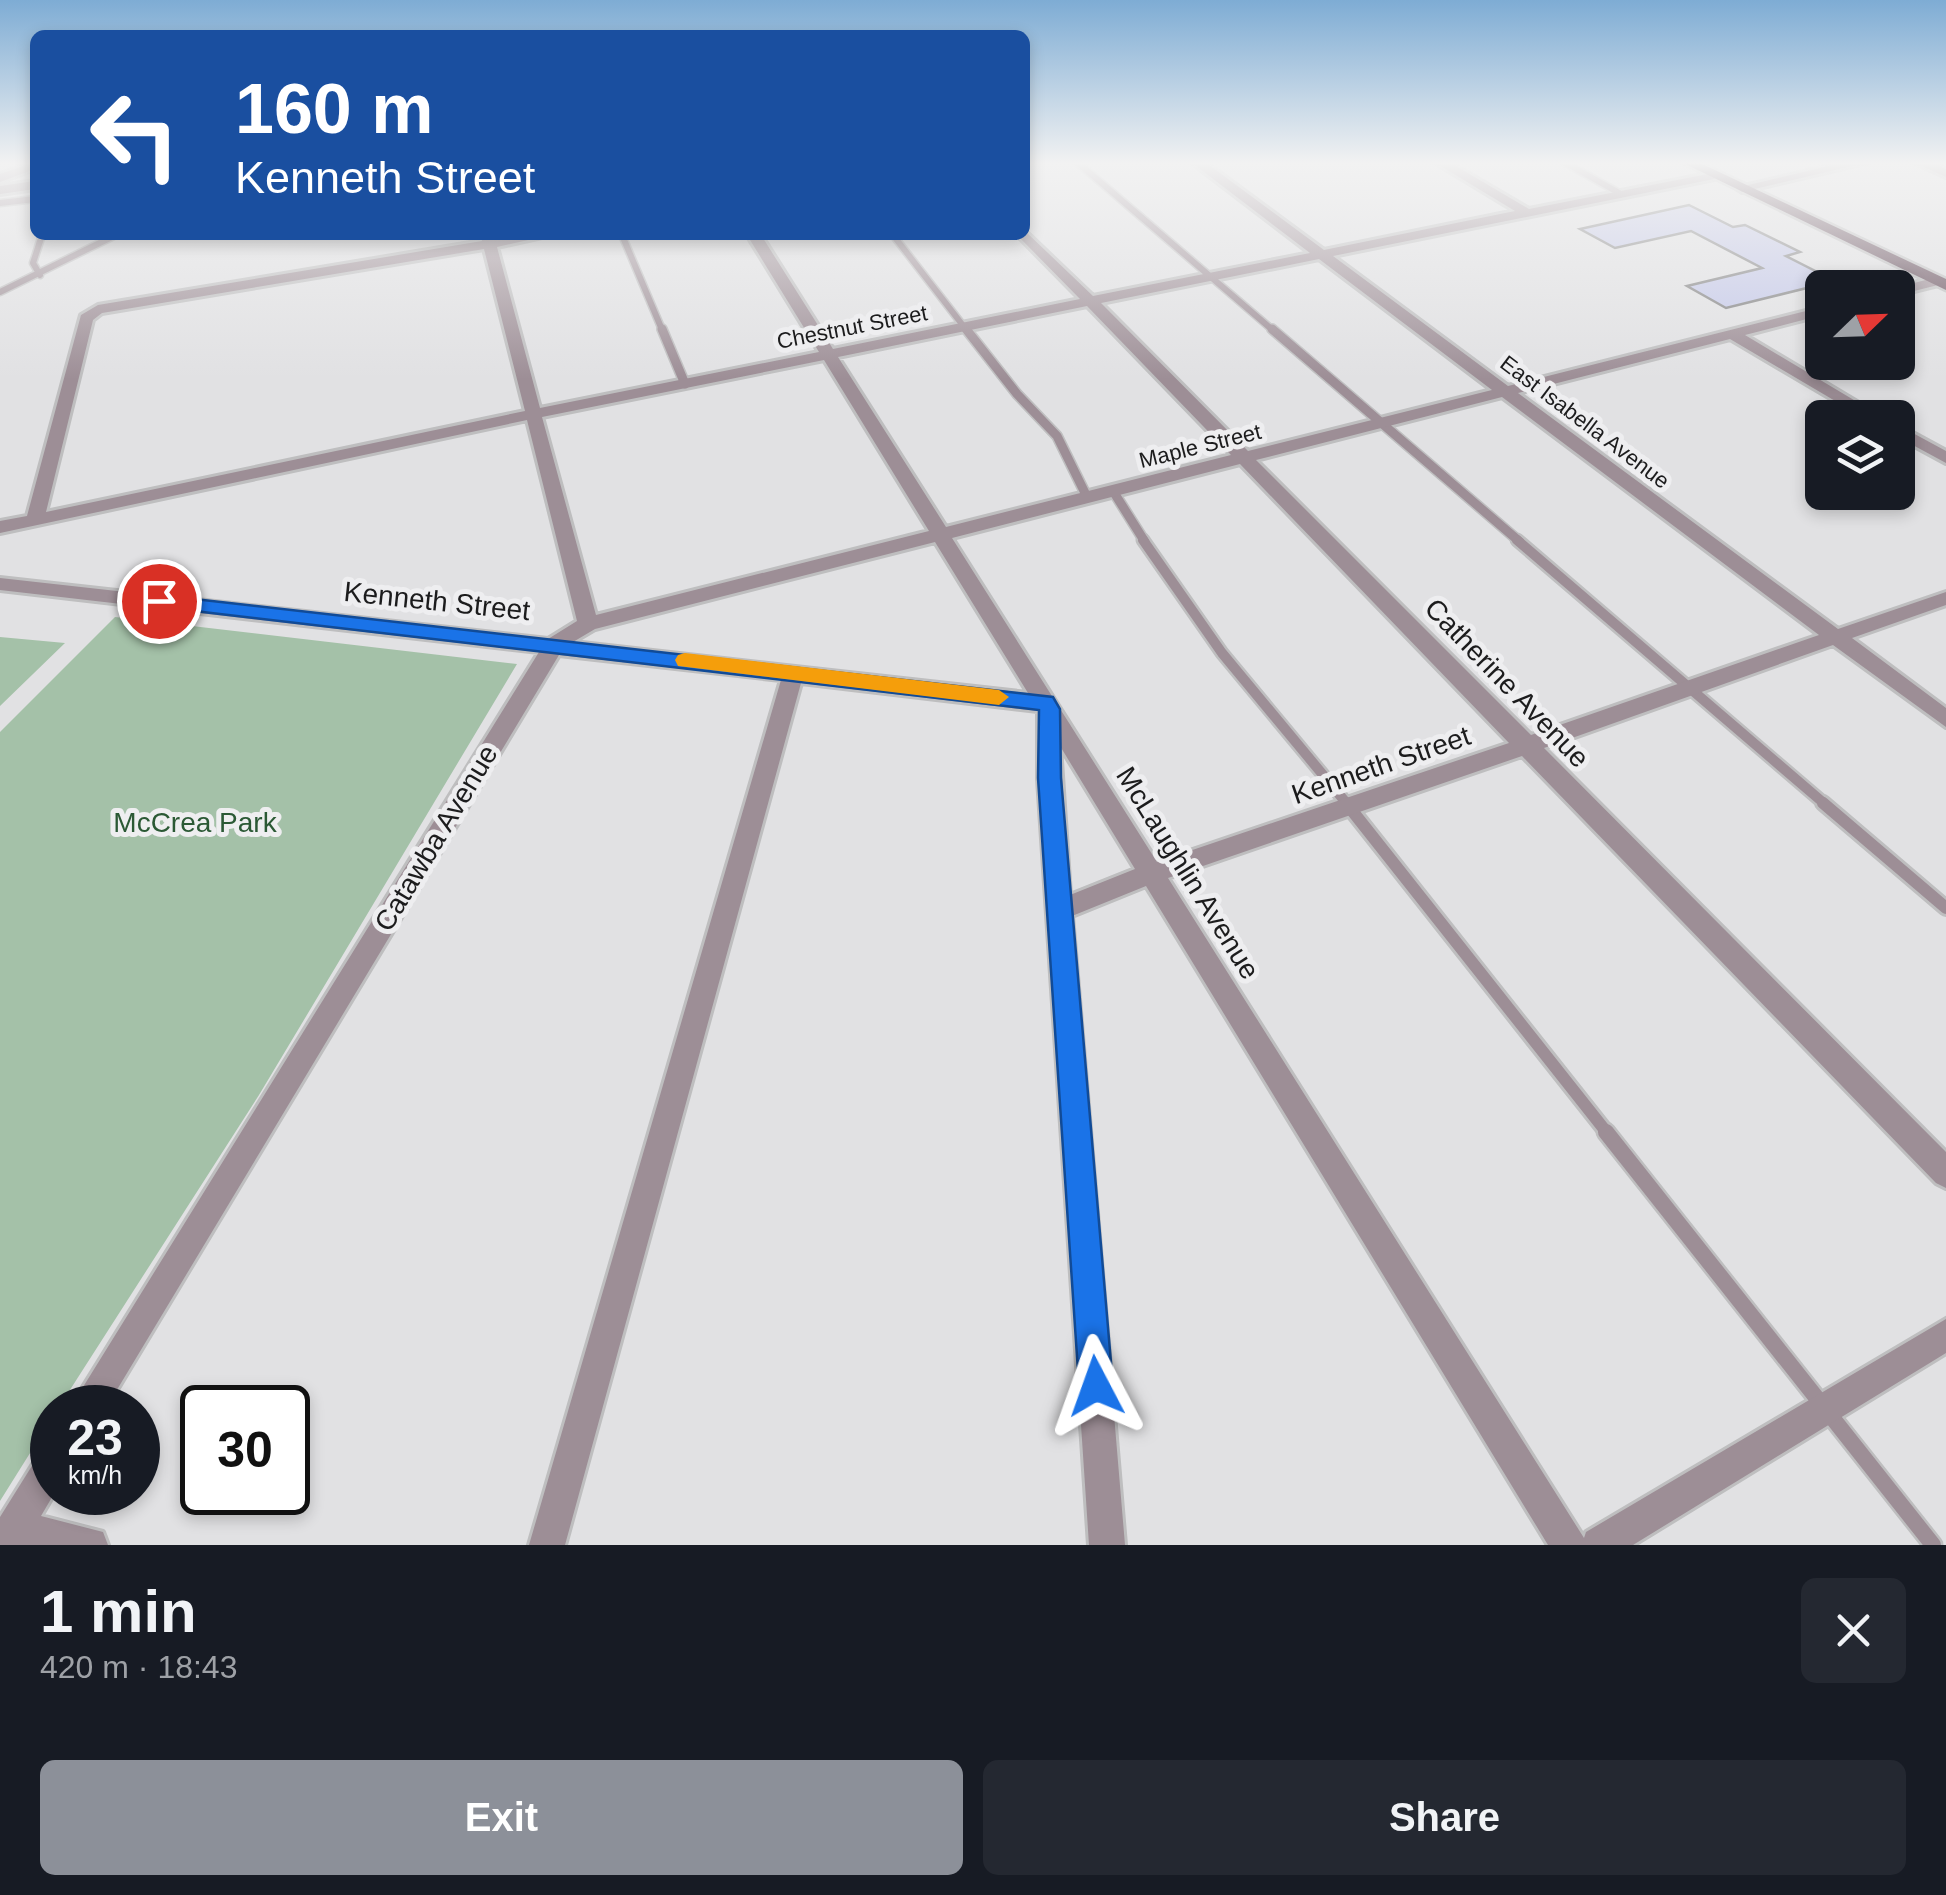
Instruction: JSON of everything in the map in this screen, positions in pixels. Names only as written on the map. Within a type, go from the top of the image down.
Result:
[{"type":"main road","points":[[1839,234],[1941,283]]},
{"type":"street","name":"East Isabella Avenue","points":[[1294,234],[1946,719]]},
{"type":"street","name":"Chestnut Street","points":[[0,527],[534,414],[1425,234]]},
{"type":"street","points":[[34,521],[86,318],[109,306],[482,240]]},
{"type":"street","points":[[488,240],[588,624]]},
{"type":"street","name":"McLaughlin Avenue","points":[[757,240],[1569,1545]]},
{"type":"street","name":"Catherine Avenue","points":[[1030,240],[1946,1173]]},
{"type":"street","points":[[1915,288],[1941,283]]},
{"type":"street","name":"Maple Street","points":[[588,624],[1805,315]]},
{"type":"street","points":[[1733,334],[1845,400]]},
{"type":"street","points":[[1915,440],[1946,458]]},
{"type":"street","name":"Kenneth Street","points":[[0,584],[556,644],[1047,706]]},
{"type":"street","name":"Kenneth Street","points":[[1062,909],[1153,873],[1946,598]]},
{"type":"street","name":"Catawba Avenue","points":[[102,1385],[556,644],[588,624]]},
{"type":"street","points":[[547,1545],[793,674]]},
{"type":"street","points":[[1047,706],[1049,778],[1062,909],[1107,1545]]},
{"type":"street","points":[[1599,1545],[1946,1335]]},
{"type":"street","points":[[30,1501],[9,1536],[90,1545]]},
{"type":"lane","points":[[1160,234],[1946,908]]},
{"type":"lane","points":[[40,240],[33,263],[40,275]]},
{"type":"lane","points":[[0,292],[106,240]]},
{"type":"lane","points":[[624,240],[685,384]]},
{"type":"lane","points":[[896,240],[964,328],[1057,436],[1088,498]]},
{"type":"lane","points":[[1113,491],[1171,584],[1222,653],[1933,1545]]},
{"type":"green space","name":"McCrea Park","points":[[115,617],[517,664],[259,1095],[73,1385],[30,1385],[30,1453],[0,1501],[0,732]]},
{"type":"green space","points":[[0,637],[65,643],[0,706]]},
{"type":"building","points":[[1589,234],[1677,234],[1615,248]]},
{"type":"building","points":[[1697,234],[1764,234],[1800,252],[1786,256],[1813,270],[1805,270],[1805,288],[1726,308],[1687,286],[1762,268]]},
{"type":"slow traffic","points":[[685,660],[999,697]]},
{"type":"route","points":[[159,601],[1045,703],[1050,709],[1049,778],[1096,1386]]}]
